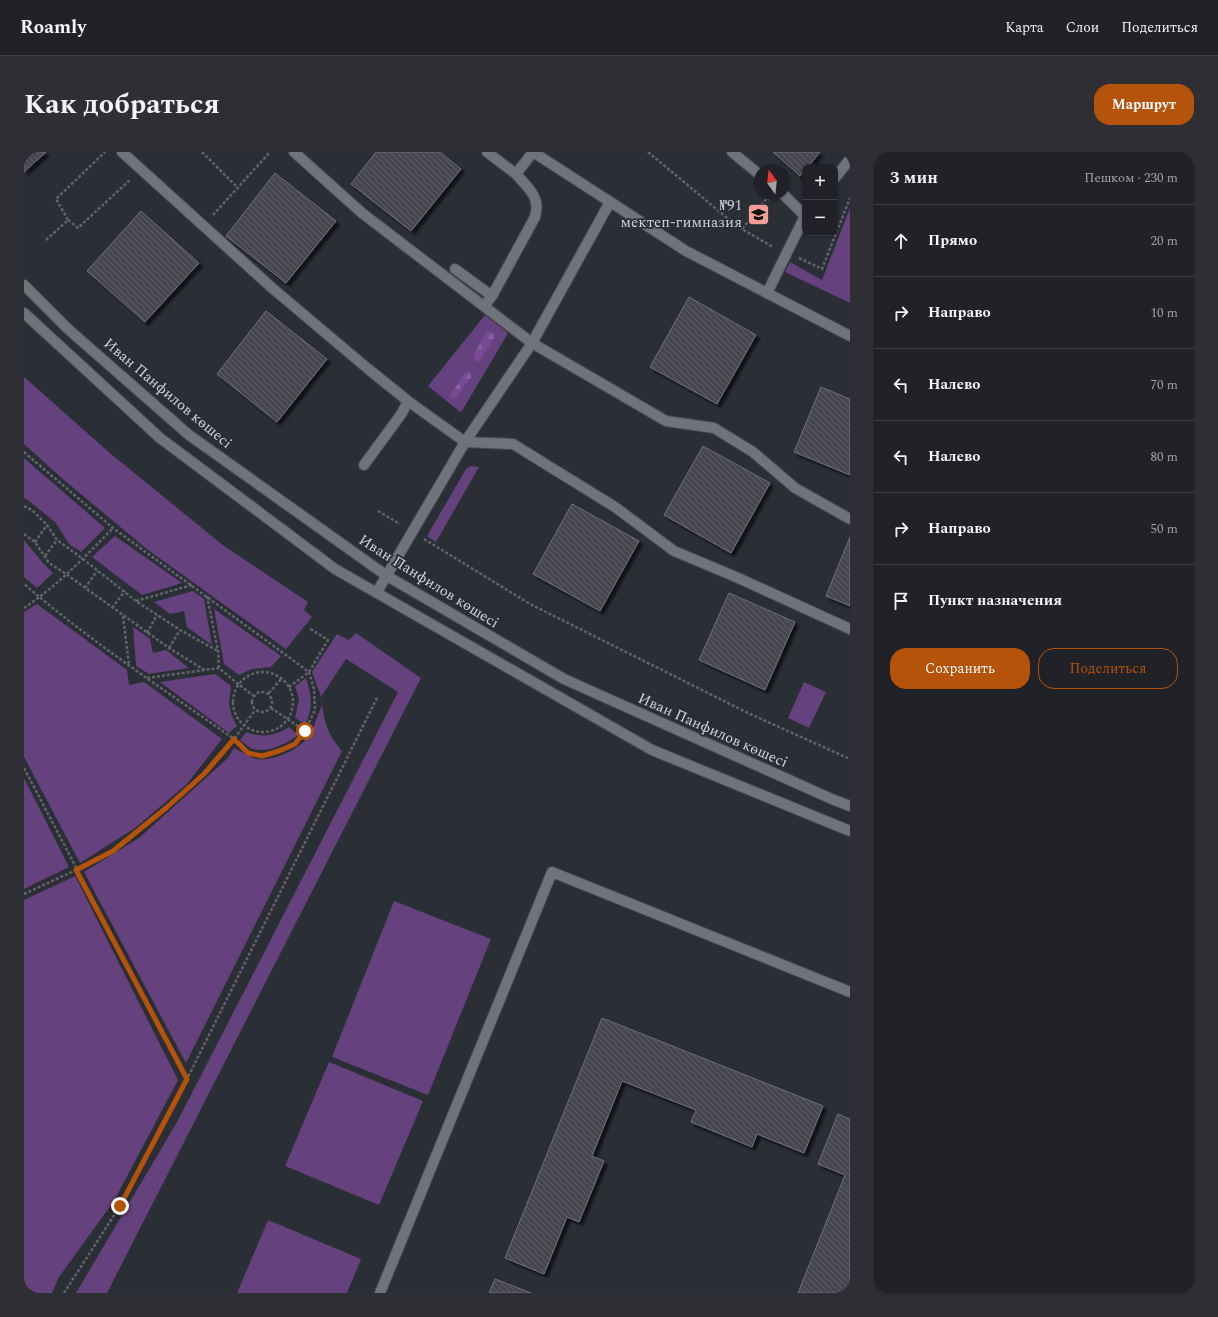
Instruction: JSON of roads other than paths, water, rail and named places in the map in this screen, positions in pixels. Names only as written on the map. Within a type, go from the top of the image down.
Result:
[{"type":"street","points":[[122,152],[140,170],[272,288],[408,401],[465,442],[513,444],[616,507],[674,551],[736,577],[850,629]]},
{"type":"street","points":[[294,152],[362,213],[532,343],[666,421],[714,428],[753,452],[794,488],[850,519]]},
{"type":"street","points":[[484,306],[492,296],[535,217],[538,208],[536,198],[516,174],[487,152]]},
{"type":"street","points":[[516,174],[533,152],[686,251],[850,336]]},
{"type":"street","points":[[732,152],[754,170]]},
{"type":"street","points":[[838,174],[850,159]]},
{"type":"street","points":[[789,200],[802,213]]},
{"type":"street","points":[[377,592],[465,442],[532,343],[610,202]]},
{"type":"street","points":[[767,293],[802,222]]},
{"type":"street","points":[[455,269],[492,296]]},
{"type":"street","name":"Иван Панфилов көшесі","points":[[24,285],[68,329],[189,434],[387,576],[564,679],[850,806]]},
{"type":"street","points":[[24,313],[160,438],[335,569],[652,750],[850,830]]},
{"type":"street","points":[[364,465],[402,413],[408,401]]},
{"type":"street","points":[[380,1293],[552,872],[850,992]]},
{"type":"place","name":"№91 мектеп-гимназия","points":[[758,214]]}]
